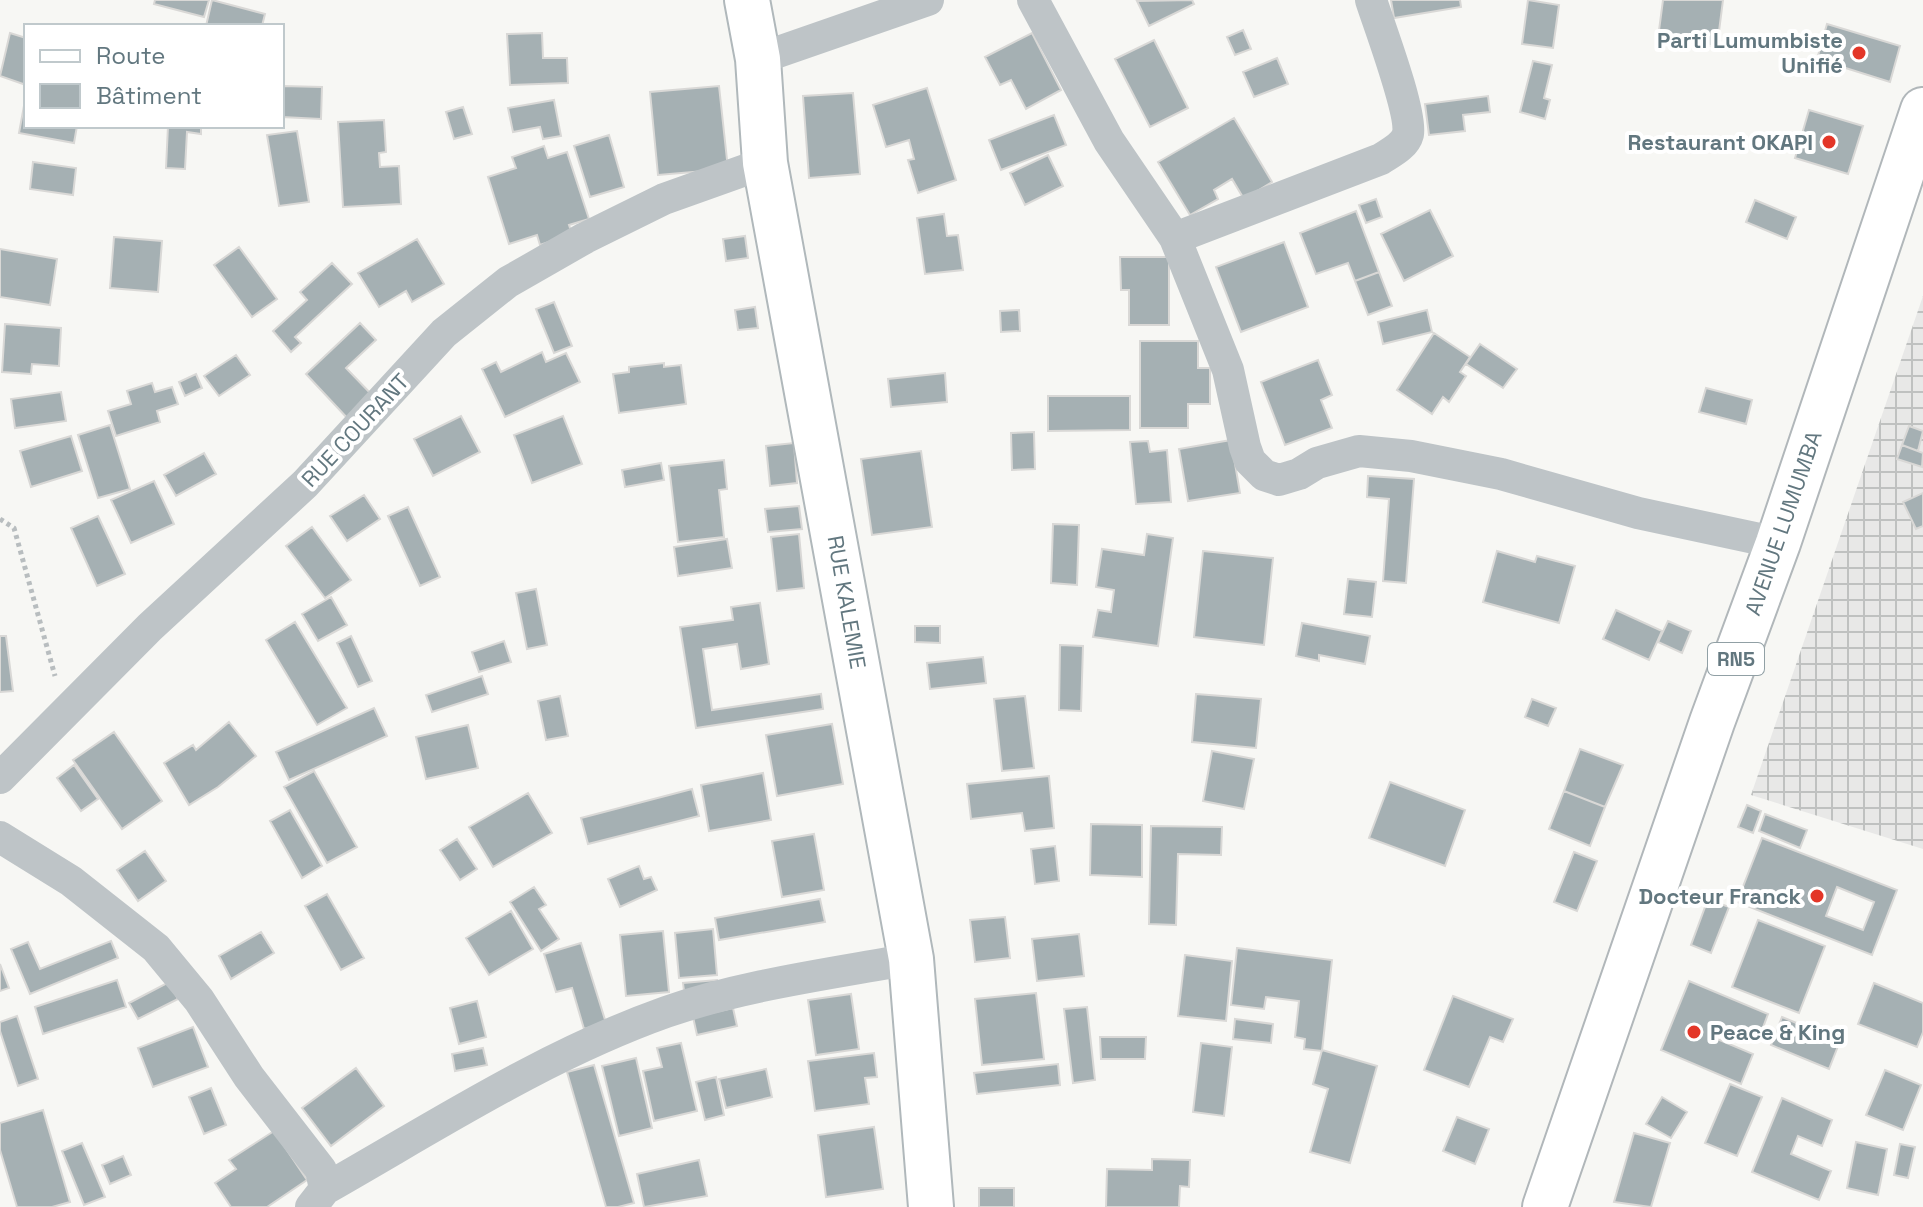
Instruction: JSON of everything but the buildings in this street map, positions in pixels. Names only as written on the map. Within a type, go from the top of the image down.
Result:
[{"type":"main road","name":"RUE KALEMIE","points":[[747,0],[758,59],[765,163],[911,959],[931,1207]]},
{"type":"main road","name":"AVENUE LUMUMBA","points":[[1545,1207],[1712,722],[1778,543],[1923,110]]},
{"type":"street","points":[[758,59],[928,0]]},
{"type":"street","points":[[1033,0],[1109,141],[1175,238],[1228,370],[1250,461],[1264,475],[1279,480],[1299,474],[1317,463],[1359,451],[1411,456],[1501,474],[1638,513],[1778,543]]},
{"type":"street","points":[[1175,238],[1381,159],[1399,147],[1408,134],[1405,111],[1371,0]]},
{"type":"street","name":"RUE COURANT","points":[[0,778],[150,627],[305,484],[444,333],[508,282],[664,199],[765,163]]},
{"type":"street","points":[[0,837],[71,881],[156,948],[199,1000],[249,1077],[321,1170],[318,1198]]},
{"type":"street","points":[[318,1198],[557,1057],[668,1012],[780,983],[911,959]]},
{"type":"path","points":[[0,519],[14,528],[65,715]]},
{"type":"shaded area","points":[[1923,296],[1923,849],[1751,795]]},
{"type":"place","name":"Parti Lumumbiste Unifié","points":[[1859,53]]},
{"type":"place","name":"Restaurant OKAPI","points":[[1829,142]]},
{"type":"place","name":"Docteur Franck","points":[[1817,896]]},
{"type":"place","name":"Peace & King","points":[[1694,1032]]}]
